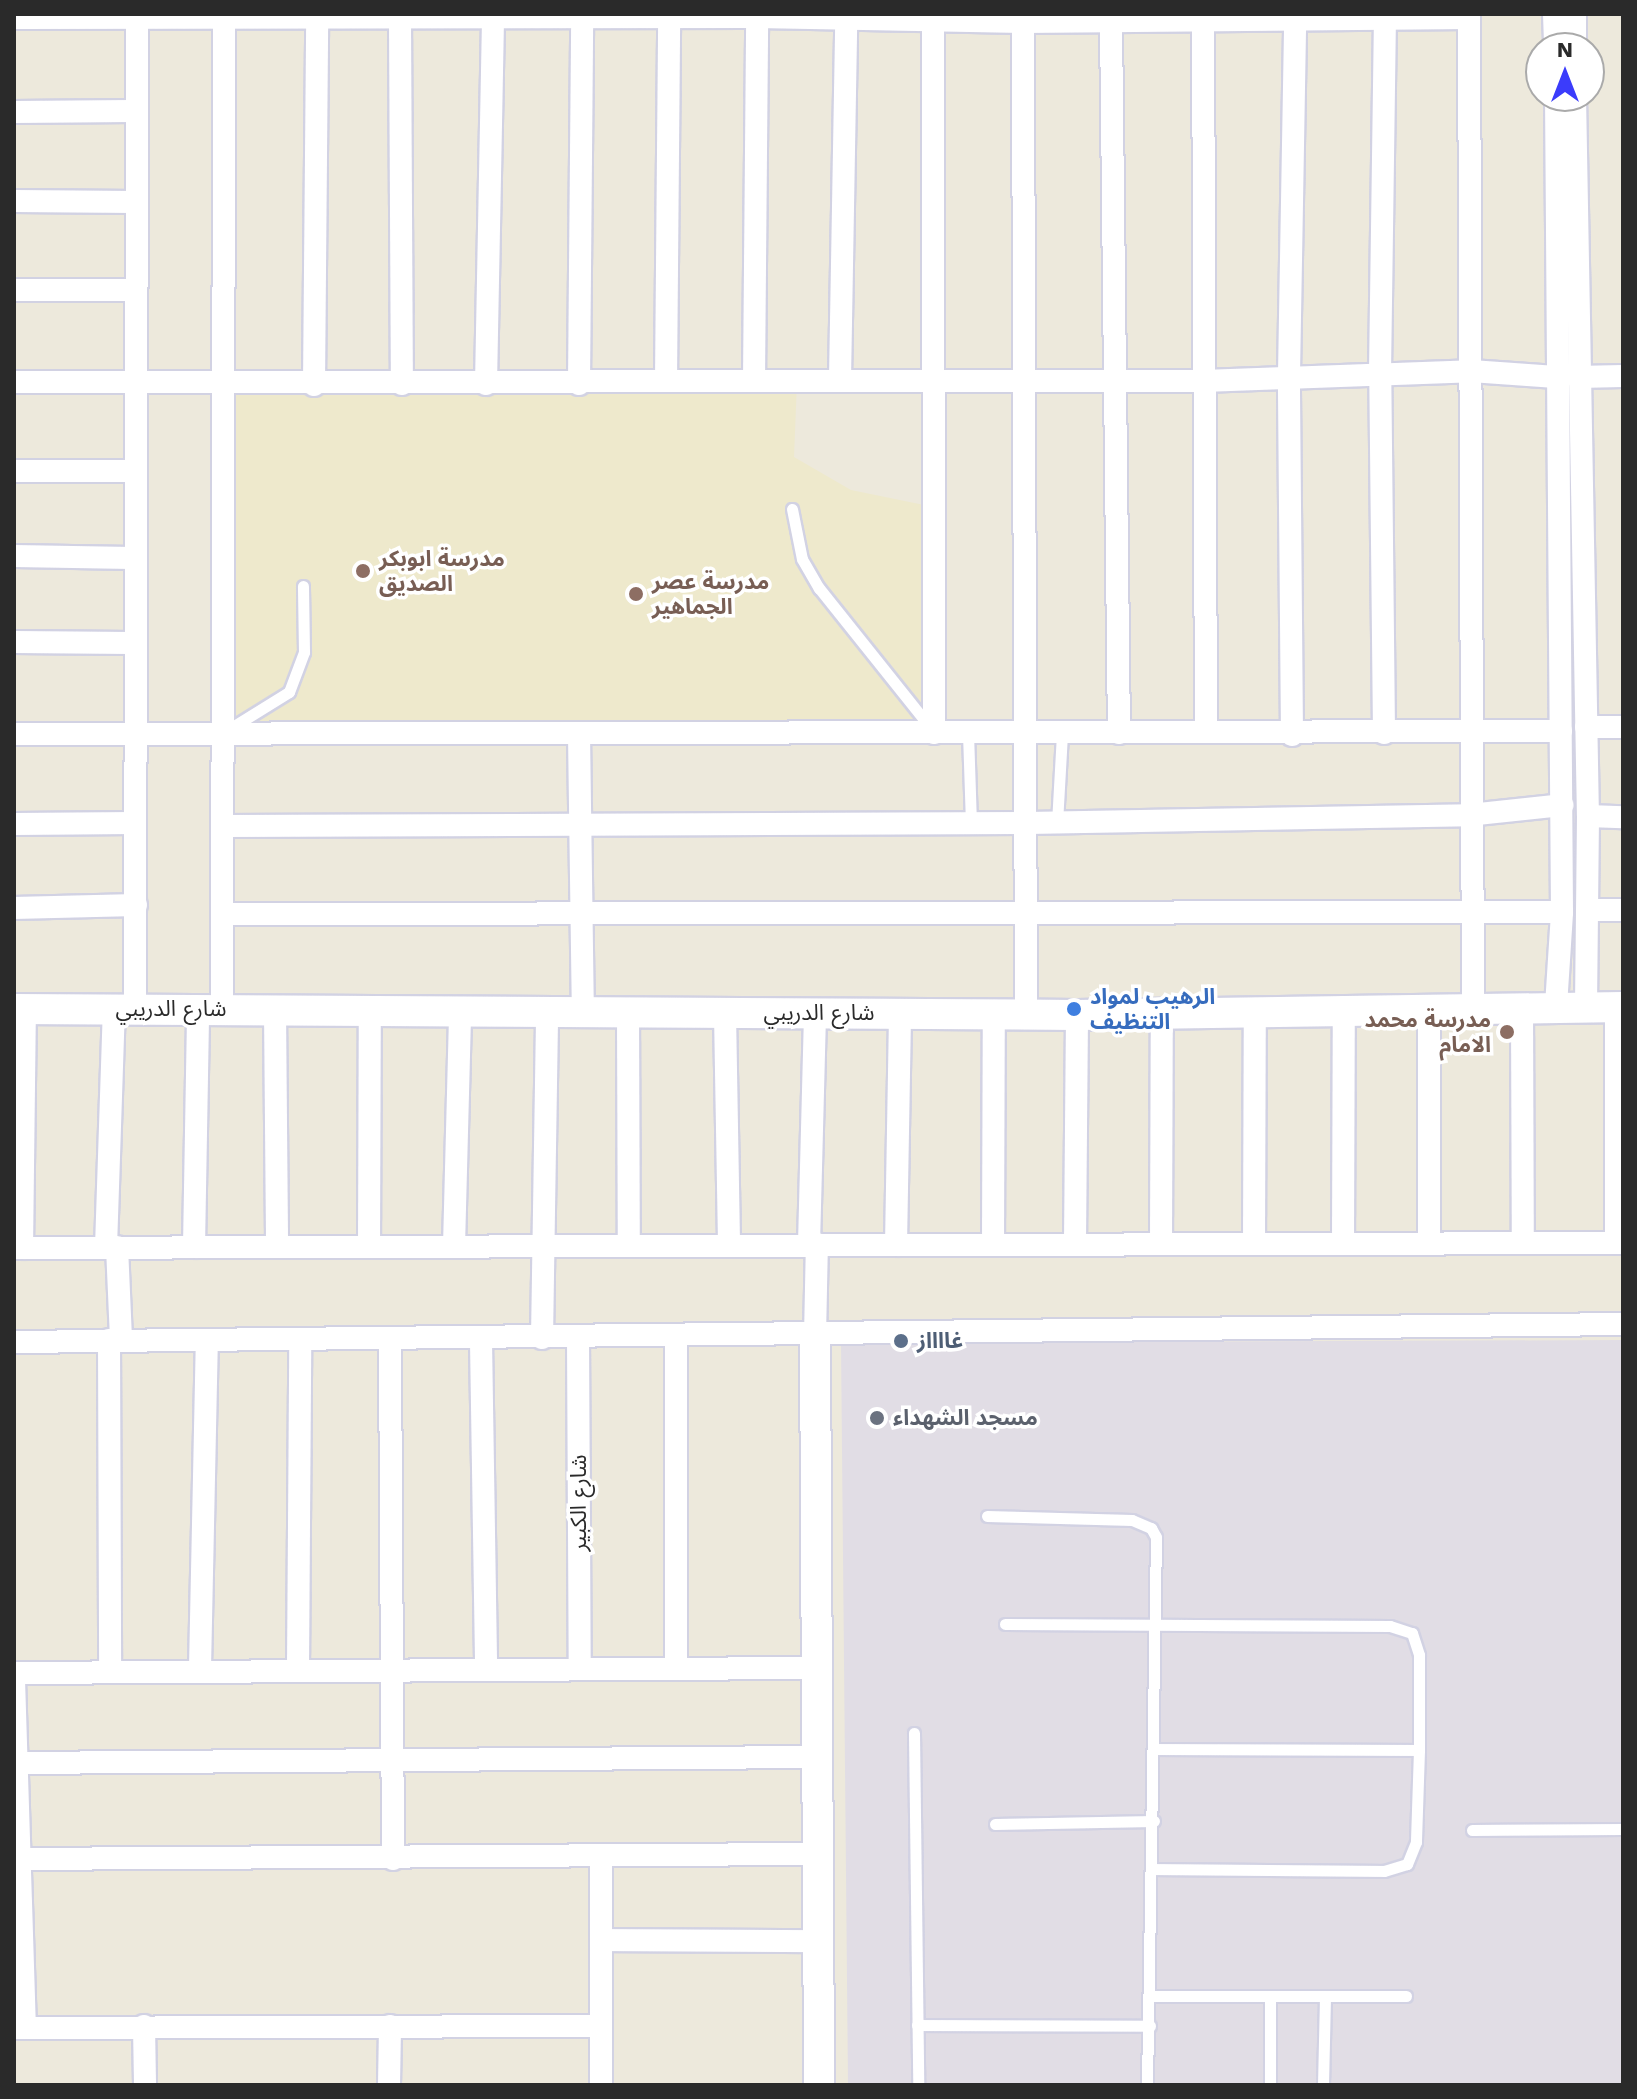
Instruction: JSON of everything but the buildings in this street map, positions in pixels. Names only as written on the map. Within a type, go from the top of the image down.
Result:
[{"type":"street","points":[[1292,735],[1289,374],[1295,16]]},
{"type":"street","points":[[26,17],[400,20],[757,17],[1023,22],[1203,17],[1469,16],[1472,733],[1469,815],[1473,1007]]},
{"type":"street","points":[[314,385],[317,17]]},
{"type":"street","points":[[486,384],[493,17]]},
{"type":"street","points":[[754,381],[757,17]]},
{"type":"street","points":[[1203,17],[1206,732]]},
{"type":"street","points":[[579,384],[582,18]]},
{"type":"street","points":[[666,381],[669,18]]},
{"type":"street","points":[[1384,733],[1380,373],[1385,18]]},
{"type":"street","points":[[110,1672],[115,1340],[111,1247],[125,1009],[136,905],[132,558],[136,290],[133,111],[137,19]]},
{"type":"street","points":[[194,1247],[210,1009],[224,914],[224,19]]},
{"type":"street","points":[[840,379],[846,19]]},
{"type":"street","points":[[933,19],[934,733]]},
{"type":"street","points":[[400,20],[402,384]]},
{"type":"street","points":[[1111,21],[1119,733]]},
{"type":"street","points":[[1023,22],[1026,1014]]},
{"type":"street","points":[[14,112],[133,111]]},
{"type":"street","points":[[1557,112],[1588,816],[1588,910],[1571,1006]]},
{"type":"street","points":[[1571,1006],[1562,912],[1561,731],[1575,112]]},
{"type":"street","points":[[14,201],[135,202]]},
{"type":"street","points":[[14,290],[136,290]]},
{"type":"street","points":[[14,382],[314,385],[840,379],[1203,381],[1289,374],[1471,371],[1567,377],[1623,376]]},
{"type":"street","points":[[14,471],[134,471]]},
{"type":"street","points":[[14,556],[132,558]]},
{"type":"street","points":[[14,642],[132,643]]},
{"type":"street","points":[[1586,727],[1623,727]]},
{"type":"street","points":[[14,734],[1206,732],[1292,735],[1561,731]]},
{"type":"street","points":[[579,734],[583,1013]]},
{"type":"street","points":[[224,826],[580,828],[1057,823],[1469,815],[1562,805]]},
{"type":"street","points":[[1588,816],[1623,817]]},
{"type":"street","points":[[14,824],[135,823]]},
{"type":"street","points":[[14,908],[136,905]]},
{"type":"street","points":[[224,914],[581,917],[1026,910],[1562,912]]},
{"type":"street","points":[[1588,910],[1623,910]]},
{"type":"street","points":[[1343,1244],[1344,1007]]},
{"type":"street","name":"شارع الدريبي","points":[[20,1009],[460,1009],[583,1013],[1077,1015],[1344,1007],[1620,1007]]},
{"type":"street","points":[[1429,1007],[1429,1243]]},
{"type":"street","points":[[20,1009],[18,1248],[1620,1243],[1620,1007]]},
{"type":"street","points":[[1522,1008],[1523,1242]]},
{"type":"street","points":[[275,1009],[277,1247]]},
{"type":"street","points":[[369,1247],[370,1009]]},
{"type":"street","points":[[454,1246],[460,1009]]},
{"type":"street","points":[[1254,1244],[1255,1010]]},
{"type":"street","points":[[542,1338],[547,1012]]},
{"type":"street","points":[[815,1012],[813,1244],[819,2085]]},
{"type":"street","points":[[1161,1244],[1162,1012]]},
{"type":"street","points":[[628,1013],[629,1246]]},
{"type":"street","points":[[725,1013],[729,1245]]},
{"type":"street","points":[[896,1245],[900,1013]]},
{"type":"street","points":[[993,1245],[994,1013]]},
{"type":"street","points":[[1075,1244],[1077,1015]]},
{"type":"street","points":[[14,1342],[481,1341],[1623,1324]]},
{"type":"street","name":"شارع الكبير","points":[[578,1338],[580,1668]]},
{"type":"street","points":[[676,1338],[676,1668]]},
{"type":"street","points":[[200,1668],[207,1341]]},
{"type":"street","points":[[298,1668],[300,1341]]},
{"type":"street","points":[[390,1341],[393,1859]]},
{"type":"street","points":[[481,1341],[486,1668]]},
{"type":"street","points":[[14,1673],[200,1668],[817,1668]]},
{"type":"street","points":[[14,1680],[20,2028],[601,2026]]},
{"type":"street","points":[[16,1763],[818,1757]]},
{"type":"street","points":[[18,1859],[819,1854]]},
{"type":"street","points":[[601,1857],[601,2085]]},
{"type":"street","points":[[602,1940],[819,1941]]},
{"type":"street","points":[[144,2026],[145,2085]]},
{"type":"street","points":[[389,2085],[390,2026]]},
{"type":"lane","points":[[792,509],[802,559],[819,588],[934,733]]},
{"type":"lane","points":[[222,734],[289,692],[304,652],[303,586]]},
{"type":"lane","points":[[968,733],[971,822]]},
{"type":"lane","points":[[1057,823],[1062,734]]},
{"type":"lane","points":[[987,1516],[1142,1522],[1156,1537],[1154,1821],[1147,2085]]},
{"type":"lane","points":[[1005,1624],[1401,1627],[1418,1644],[1419,1750],[1414,1854],[1397,1870],[1153,1869]]},
{"type":"lane","points":[[914,1733],[918,2085]]},
{"type":"lane","points":[[1155,1749],[1419,1750]]},
{"type":"lane","points":[[995,1824],[1154,1821]]},
{"type":"lane","points":[[1472,1830],[1623,1829]]},
{"type":"lane","points":[[1150,1996],[1406,1996]]},
{"type":"lane","points":[[1270,1996],[1270,2085]]},
{"type":"lane","points":[[1323,2085],[1325,1996]]},
{"type":"lane","points":[[917,2025],[1150,2026]]},
{"type":"shaded area","points":[[797,382],[794,457],[851,490],[929,506],[932,732],[222,733],[222,385]]},
{"type":"shaded area","points":[[1623,1340],[1623,2085],[848,2085],[841,1343]]},
{"type":"place","name":"مدرسة ابوبكر الصديق","points":[[363,571]]},
{"type":"place","name":"مدرسة عصر الجماهير","points":[[636,594]]},
{"type":"place","name":"الرهيب لمواد التنظيف","points":[[1074,1009]]},
{"type":"place","name":"مدرسة محمد الامام","points":[[1507,1032]]},
{"type":"place","name":"غااااز","points":[[901,1341]]},
{"type":"place","name":"مسجد الشهداء","points":[[877,1418]]}]
